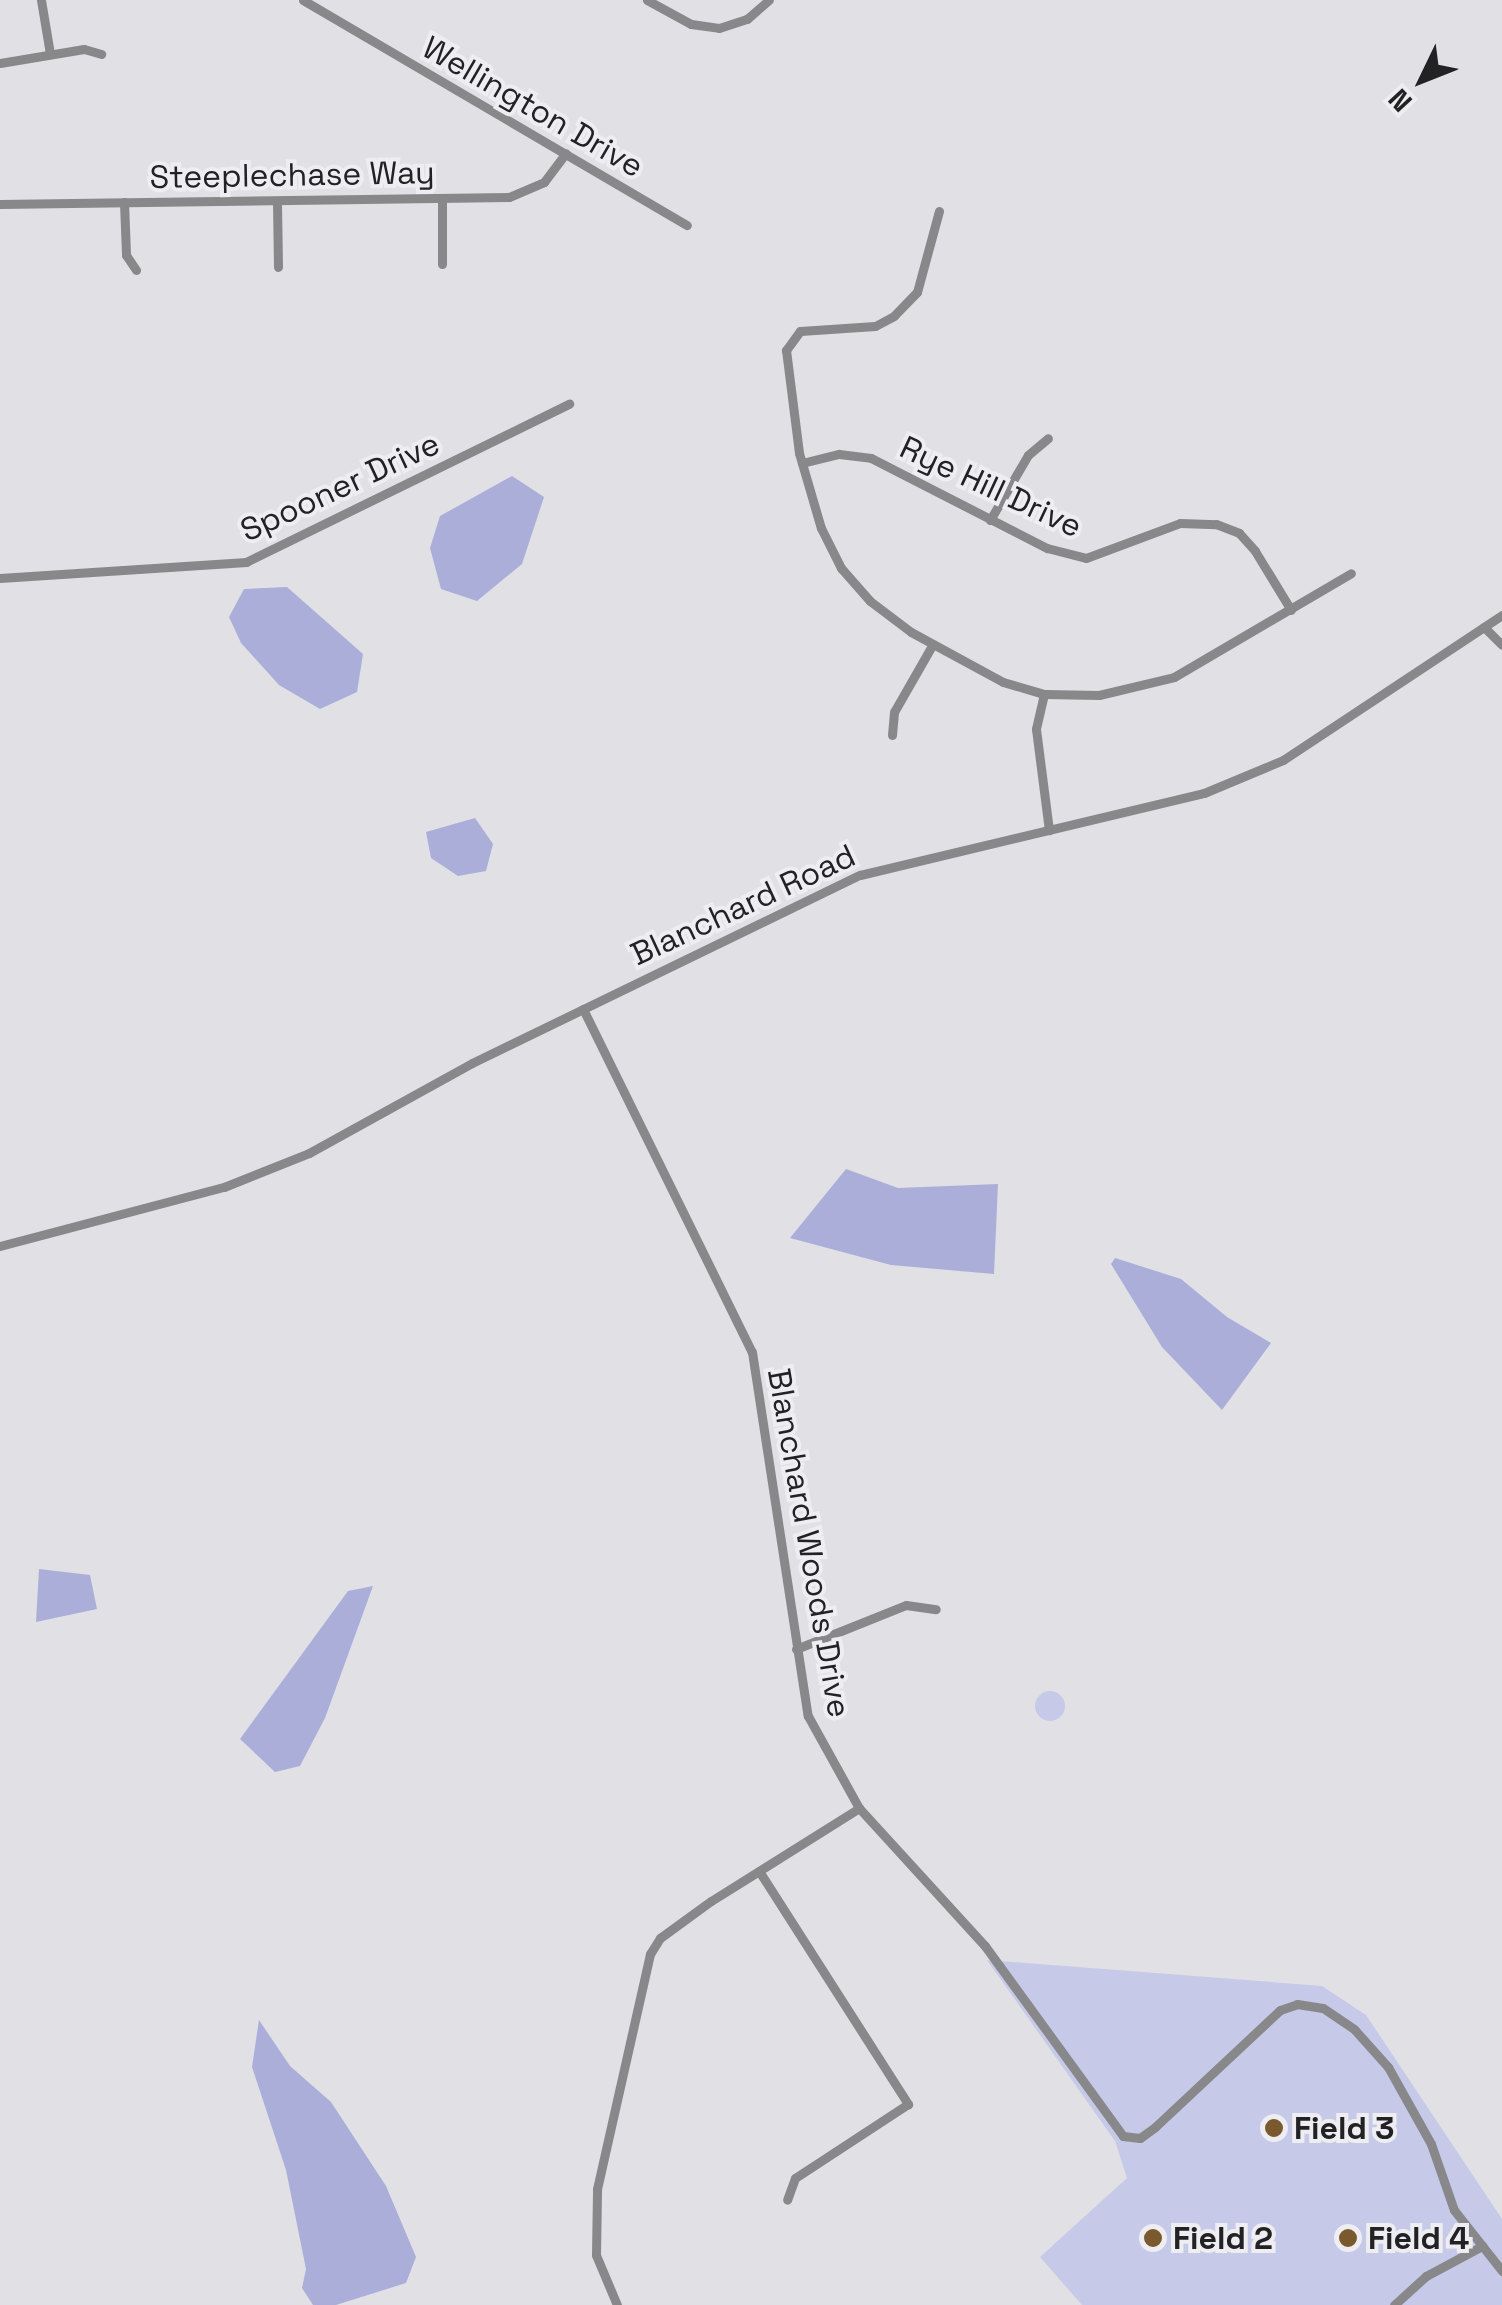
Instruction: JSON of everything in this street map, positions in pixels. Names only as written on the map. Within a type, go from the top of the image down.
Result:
[{"type":"street","points":[[40,0],[50,54]]},
{"type":"street","name":"Wellington Drive","points":[[303,0],[687,225]]},
{"type":"street","points":[[648,0],[691,24],[719,28],[748,20],[769,0]]},
{"type":"street","points":[[0,63],[84,48],[101,54]]},
{"type":"street","name":"Steeplechase Way","points":[[0,204],[277,202],[527,193],[566,153]]},
{"type":"street","points":[[442,198],[442,264]]},
{"type":"street","points":[[124,202],[126,255],[136,270]]},
{"type":"street","points":[[277,202],[278,267]]},
{"type":"street","points":[[939,210],[917,292],[894,316],[875,326],[822,328],[792,337],[788,382],[802,463],[820,528],[841,568],[870,601],[933,644],[1004,682],[1044,694],[1144,687],[1244,640],[1351,573]]},
{"type":"street","name":"Spooner Drive","points":[[0,578],[246,562],[568,404]]},
{"type":"street","points":[[990,520],[1028,455],[1048,438]]},
{"type":"street","name":"Rye Hill Drive","points":[[802,463],[839,454],[871,458],[1047,548],[1086,558],[1180,523],[1216,524],[1239,533],[1256,551],[1290,610]]},
{"type":"street","name":"Blanchard Road","points":[[0,1246],[258,1174],[583,1008],[860,876],[1204,793],[1283,760],[1502,615]]},
{"type":"street","points":[[1484,627],[1502,646]]},
{"type":"street","points":[[892,734],[894,712],[933,644]]},
{"type":"street","points":[[1044,694],[1036,729],[1049,830]]},
{"type":"street","name":"Blanchard Woods Drive","points":[[583,1008],[752,1352],[808,1716],[859,1808],[985,1946],[1123,2136],[1140,2138],[1155,2126],[1280,2010],[1298,2004],[1323,2008],[1354,2030],[1388,2067],[1431,2144],[1454,2210],[1502,2270]]},
{"type":"street","points":[[796,1649],[906,1605],[936,1609]]},
{"type":"street","points":[[617,2305],[596,2255],[597,2188],[650,1954],[660,1938],[859,1808]]},
{"type":"street","points":[[759,1871],[908,2104],[795,2178],[787,2200]]},
{"type":"street","points":[[1394,2305],[1426,2276],[1482,2246]]},
{"type":"shaded area","points":[[512,476],[544,497],[522,564],[477,601],[441,589],[430,548],[440,516]]},
{"type":"shaded area","points":[[287,587],[363,654],[357,692],[320,709],[279,685],[241,643],[229,617],[244,589]]},
{"type":"shaded area","points":[[475,818],[493,844],[486,871],[458,876],[431,858],[426,832]]},
{"type":"shaded area","points":[[846,1169],[898,1188],[998,1184],[994,1274],[891,1265],[790,1238]]},
{"type":"shaded area","points":[[1115,1258],[1181,1279],[1227,1317],[1271,1343],[1222,1410],[1162,1347],[1111,1264]]},
{"type":"shaded area","points":[[39,1569],[90,1575],[97,1609],[36,1622]]},
{"type":"shaded area","points":[[373,1586],[325,1718],[300,1766],[275,1772],[240,1739],[348,1591]]},
{"type":"shaded area","points":[[1050,1691],[1061,1695],[1065,1706],[1061,1717],[1050,1721],[1039,1717],[1035,1706],[1039,1695]]},
{"type":"shaded area","points":[[987,1960],[1322,1986],[1366,2015],[1502,2219],[1502,2305],[1082,2305],[1040,2257],[1127,2178],[1115,2141]]},
{"type":"shaded area","points":[[259,2020],[290,2066],[331,2102],[386,2186],[416,2257],[406,2283],[336,2305],[313,2305],[302,2288],[306,2269],[286,2170],[252,2067]]},
{"type":"place","name":"Field 3","points":[[1274,2128]]},
{"type":"place","name":"Field 2","points":[[1153,2238]]},
{"type":"place","name":"Field 4","points":[[1348,2238]]}]
